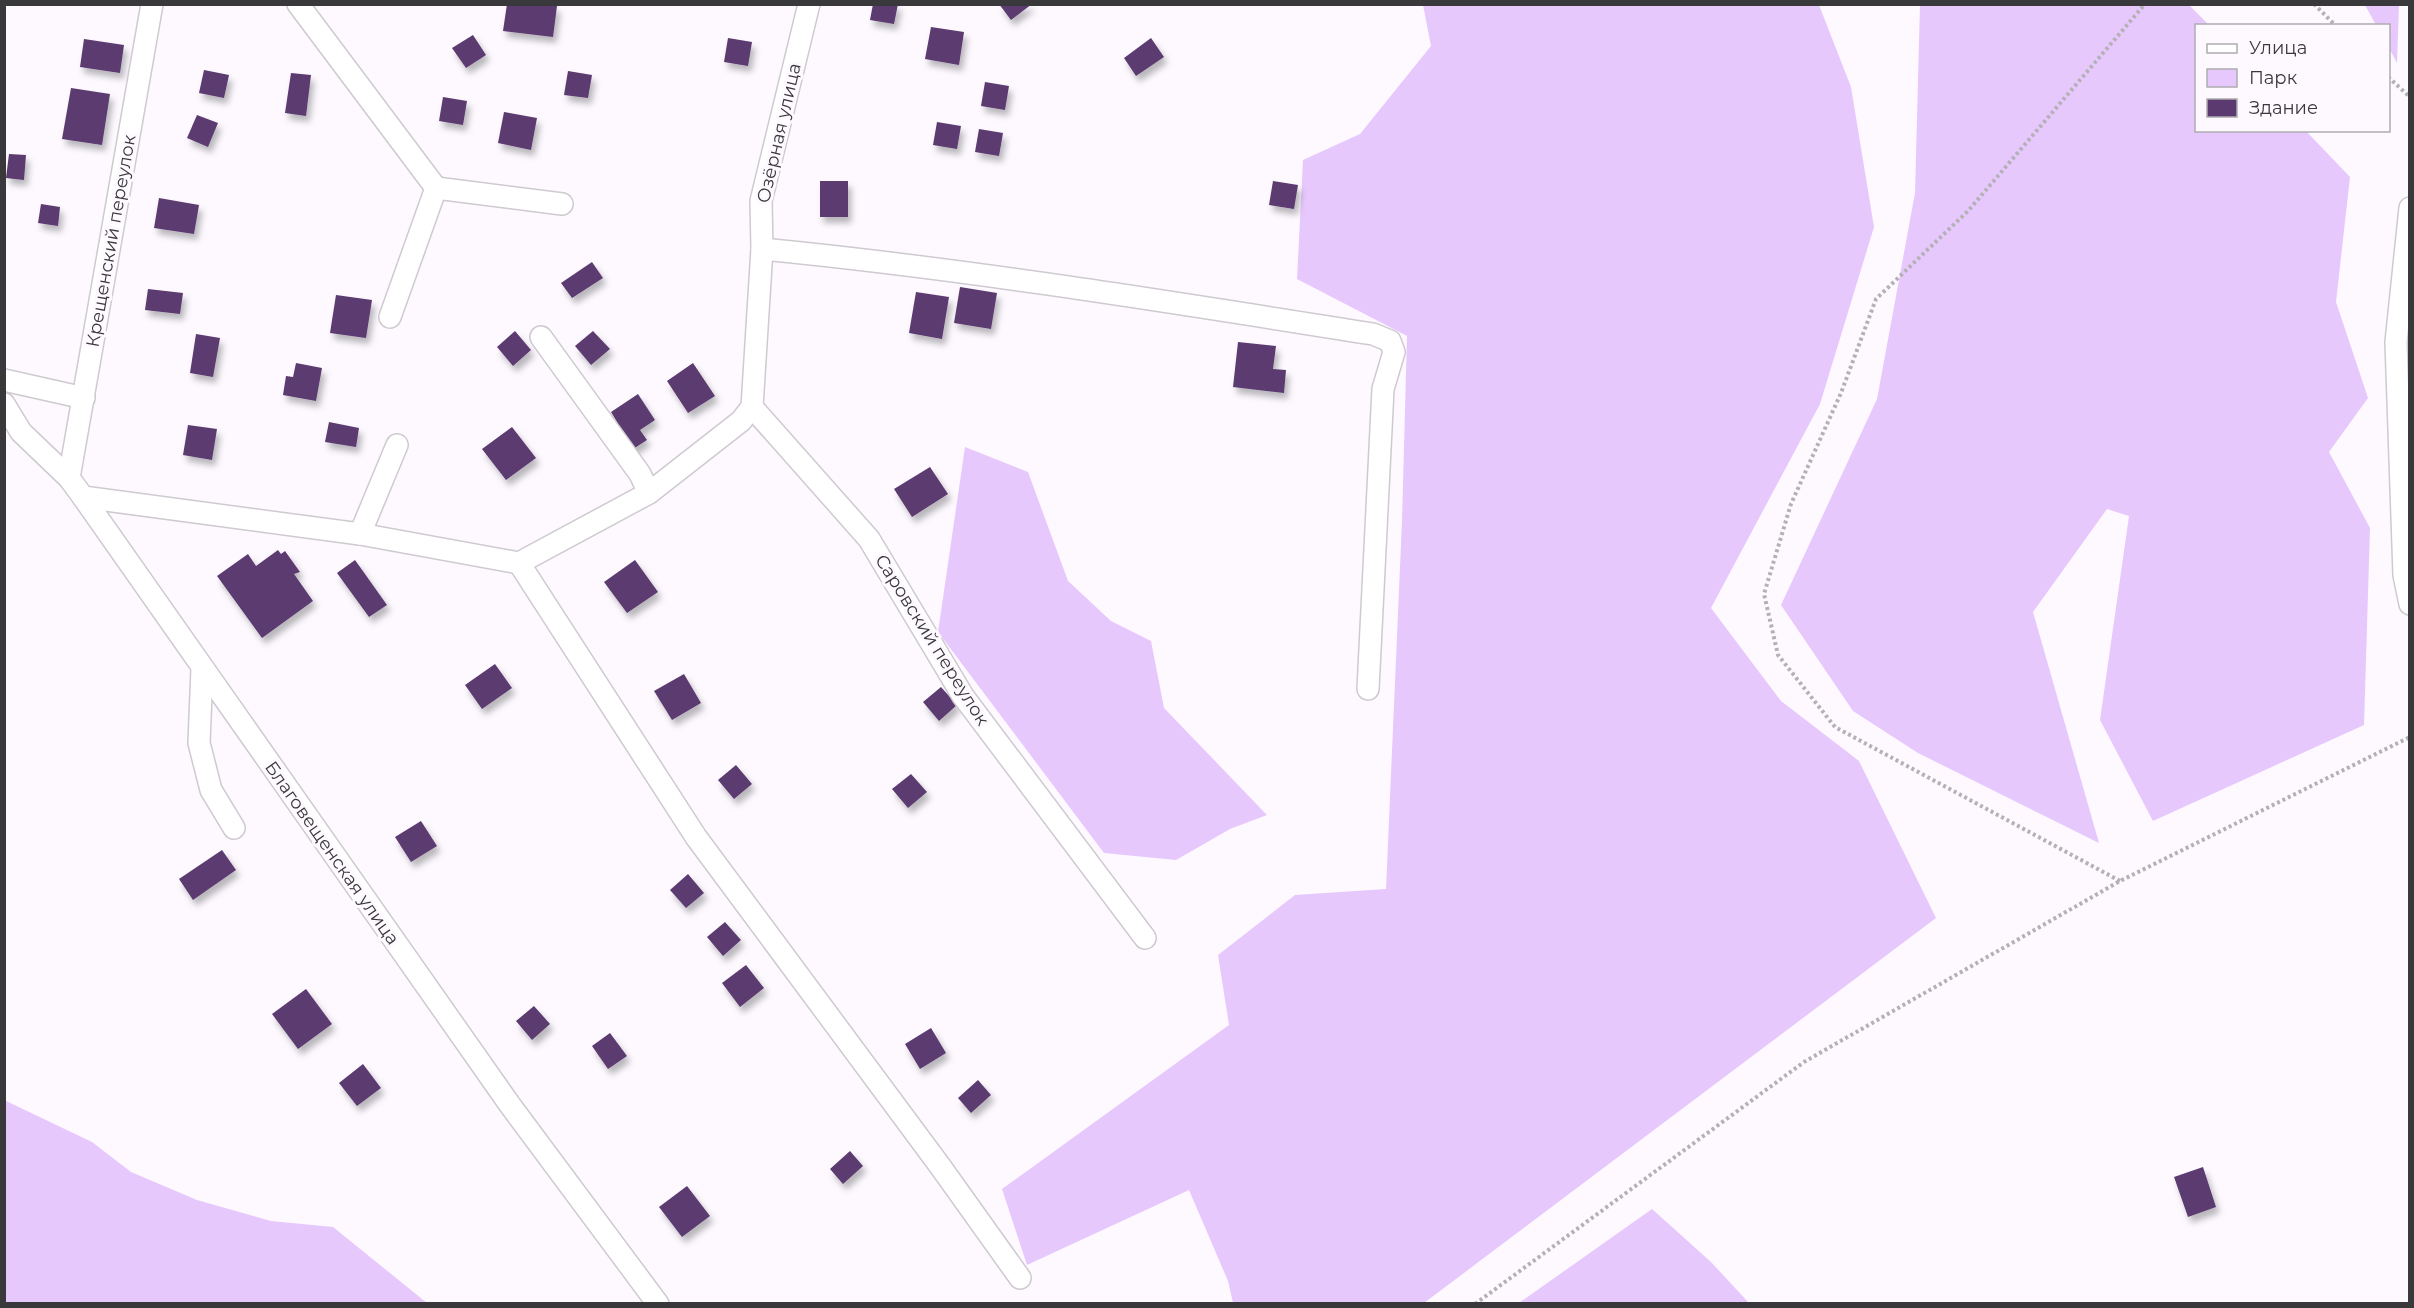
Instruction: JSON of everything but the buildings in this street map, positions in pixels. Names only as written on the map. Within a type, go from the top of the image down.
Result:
[{"type":"street","name":"Крещенский переулок","points":[[69,478],[152,4]]},
{"type":"street","points":[[298,4],[436,188],[562,204]]},
{"type":"street","name":"Озёрная улица","points":[[752,407],[762,249],[761,201],[810,4]]},
{"type":"street","points":[[390,317],[436,188]]},
{"type":"street","points":[[2409,208],[2396,342],[2404,575],[2409,604]]},
{"type":"street","points":[[762,249],[859,258],[1241,313],[1373,334],[1389,341],[1394,352],[1383,389],[1368,689]]},
{"type":"street","points":[[542,337],[640,474],[649,492]]},
{"type":"street","points":[[4,380],[84,398]]},
{"type":"street","name":"Благовещенская улица","points":[[4,404],[21,432],[69,478],[83,497],[510,1105],[658,1304]]},
{"type":"street","points":[[83,497],[360,534],[519,563],[649,492],[741,421],[752,407]]},
{"type":"street","name":"Саровский переулок","points":[[752,407],[869,539],[963,696],[1145,938]]},
{"type":"street","points":[[360,534],[398,445]]},
{"type":"street","points":[[519,563],[696,837],[940,1166],[1020,1278]]},
{"type":"street","points":[[202,669],[199,743],[211,790],[234,828]]},
{"type":"path","points":[[2120,881],[1835,727],[1778,655],[1764,594],[1791,504],[1841,393],[1876,299],[1968,211],[2145,4]]},
{"type":"path","points":[[2314,4],[2334,24]]},
{"type":"path","points":[[2390,78],[2409,97]]},
{"type":"path","points":[[1475,1304],[1804,1062],[2120,881],[2409,737]]},
{"type":"green space","points":[[1423,5],[1819,5],[1851,87],[1874,227],[1820,404],[1711,608],[1781,701],[1859,761],[1936,918],[1424,1303],[1233,1303],[1228,1281],[1189,1190],[1027,1265],[1002,1189],[1229,1025],[1218,955],[1295,895],[1386,889],[1402,521],[1407,336],[1297,279],[1303,160],[1360,134],[1431,46]]},
{"type":"green space","points":[[1920,5],[2189,5],[2208,24],[2195,24],[2195,132],[2307,132],[2350,177],[2336,302],[2368,398],[2329,452],[2370,528],[2364,725],[2153,821],[2100,720],[2129,516],[2107,509],[2033,612],[2099,843],[1918,753],[1853,711],[1781,605],[1877,399],[1915,193]]},
{"type":"green space","points":[[2365,5],[2399,5],[2397,63],[2390,50],[2390,24],[2375,24]]},
{"type":"green space","points":[[965,447],[1028,472],[1068,581],[1111,621],[1151,641],[1164,708],[1267,815],[1230,829],[1176,860],[1104,853],[938,632]]},
{"type":"green space","points":[[4,1100],[92,1142],[131,1172],[197,1200],[271,1221],[333,1227],[427,1303],[5,1303]]},
{"type":"green space","points":[[1652,1209],[1711,1262],[1749,1303],[1519,1303]]}]
